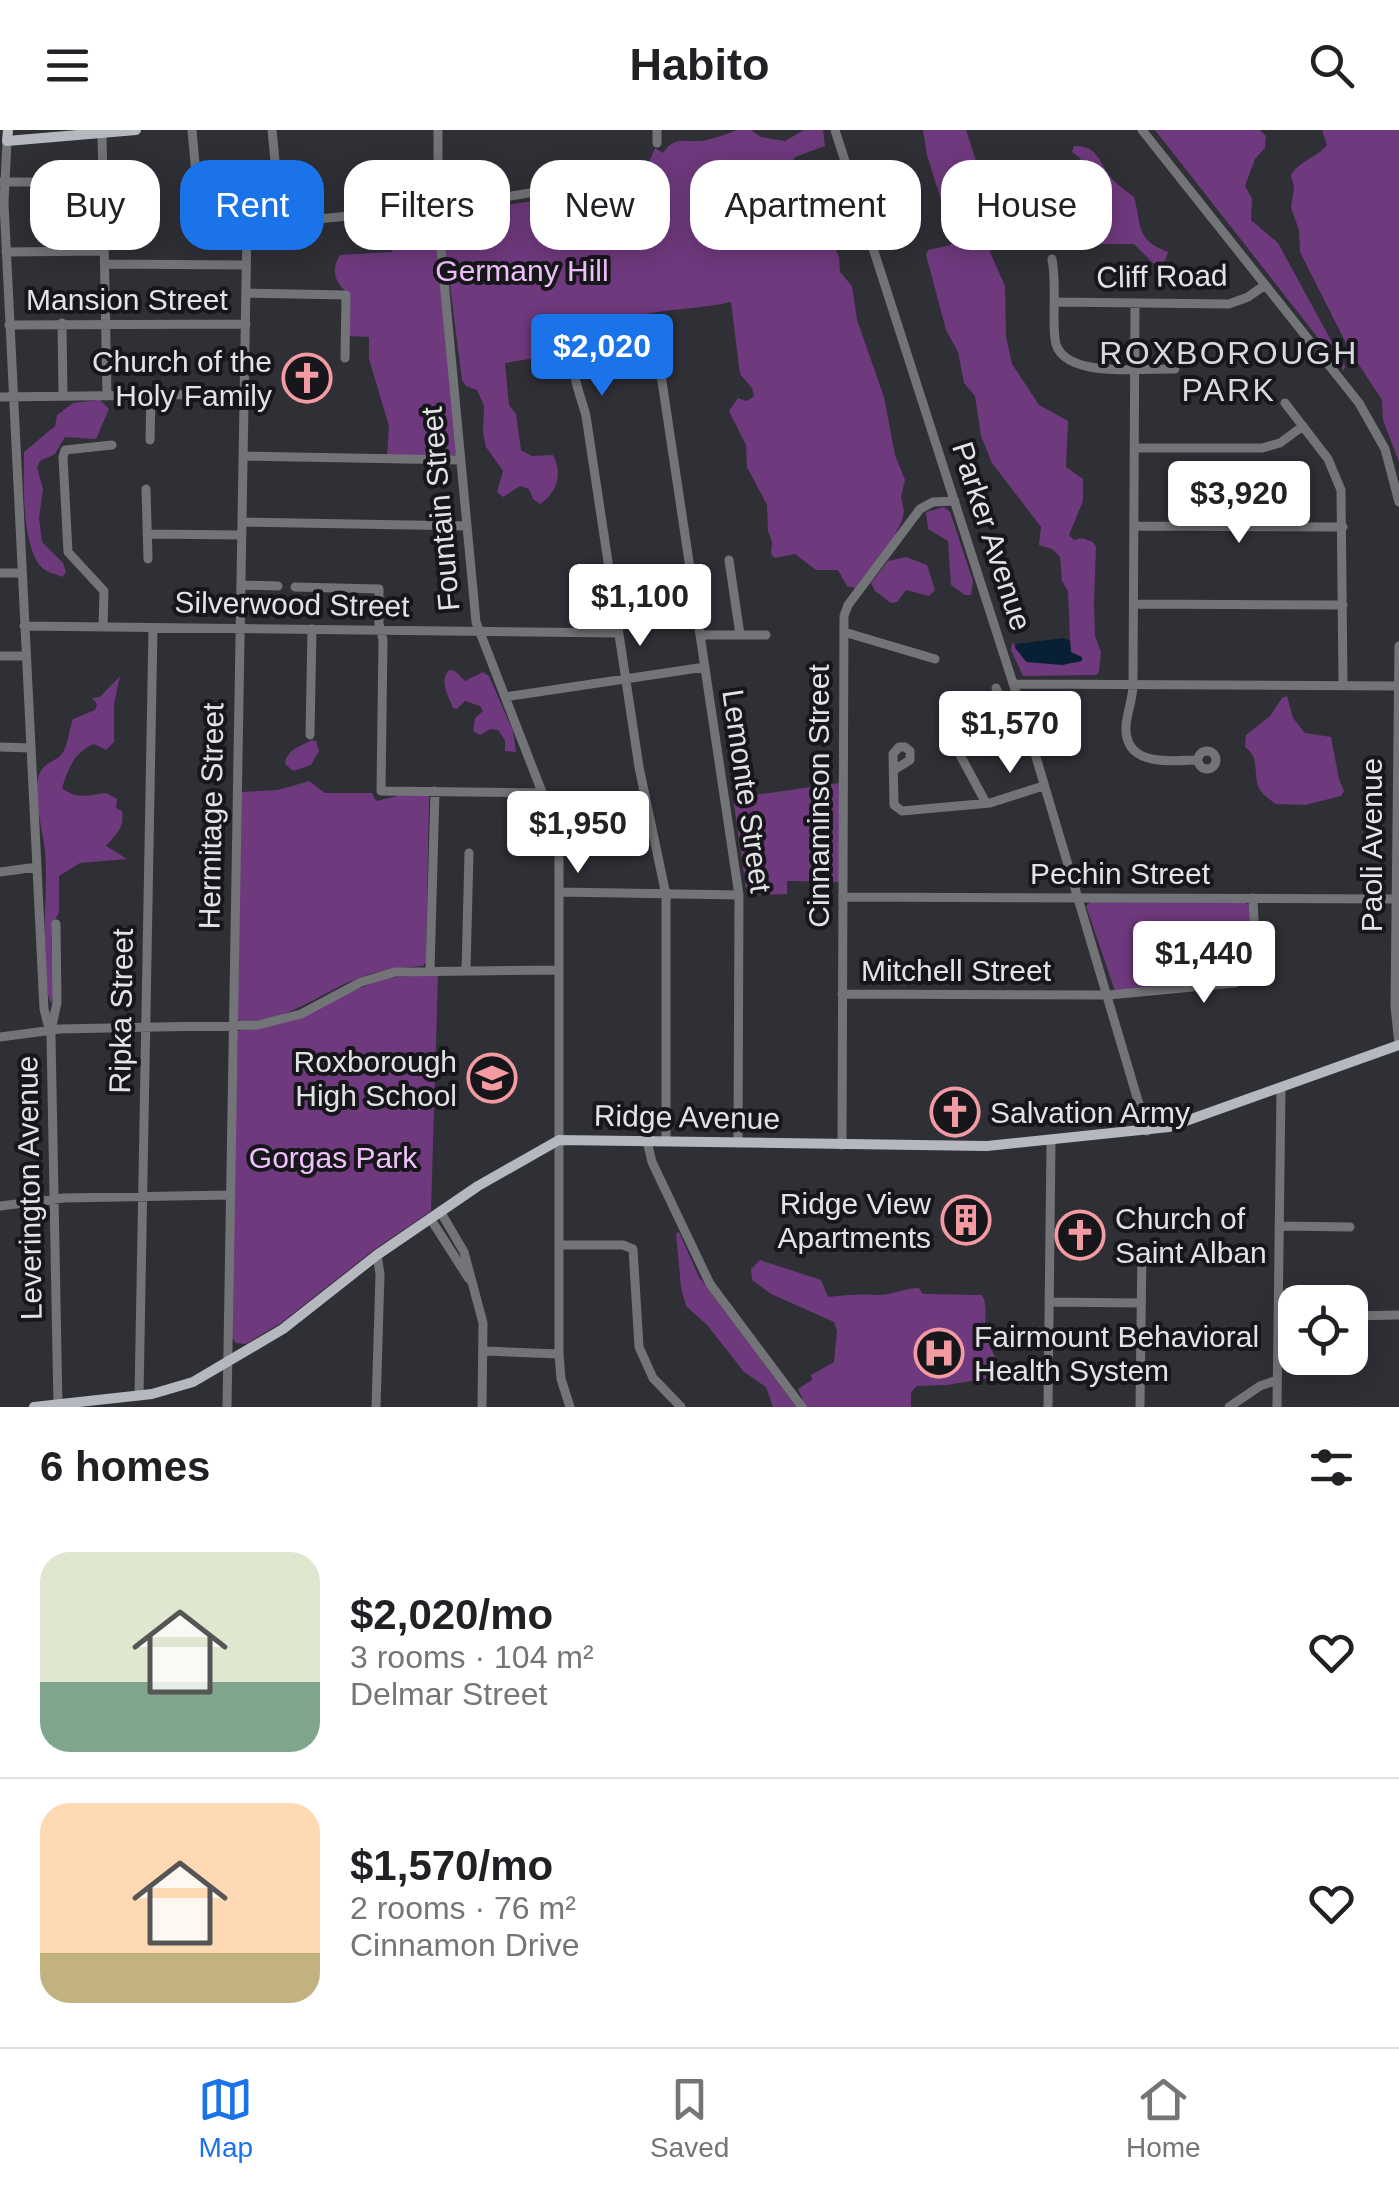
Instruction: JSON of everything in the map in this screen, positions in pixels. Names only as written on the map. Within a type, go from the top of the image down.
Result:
[{"type":"main road","points":[[7,136],[136,130]]},
{"type":"main road","name":"Ridge Avenue","points":[[34,1407],[139,1396],[188,1384],[293,1322],[377,1255],[486,1180],[559,1140],[987,1146],[1147,1131],[1169,1127],[1399,1045]]},
{"type":"street","points":[[192,130],[195,160]]},
{"type":"street","points":[[272,130],[275,160]]},
{"type":"street","name":"Fountain Street","points":[[438,130],[438,160]]},
{"type":"street","points":[[657,130],[657,143]]},
{"type":"street","name":"Parker Avenue","points":[[835,130],[1014,684],[1147,1131]]},
{"type":"street","points":[[1142,130],[1375,428],[1389,459],[1399,502]]},
{"type":"street","points":[[102,133],[103,160]]},
{"type":"street","name":"Leverington Avenue","points":[[7,136],[2,182],[25,656],[44,1009],[51,1030],[58,1406]]},
{"type":"street","points":[[2,182],[30,182]]},
{"type":"street","name":"Hermitage Street","points":[[227,1407],[246,250]]},
{"type":"street","name":"Fountain Street","points":[[442,250],[478,632],[558,836],[559,1354],[561,1379],[570,1407]]},
{"type":"street","points":[[6,252],[104,251],[107,396]]},
{"type":"street","points":[[1052,260],[1055,340],[1065,359],[1082,367],[1175,369]]},
{"type":"street","points":[[105,264],[246,265]]},
{"type":"street","name":"Cliff Road","points":[[1055,302],[1229,304],[1265,285]]},
{"type":"street","name":"Mansion Street","points":[[246,292],[346,295],[345,358]]},
{"type":"street","points":[[1135,304],[1134,684],[1126,727],[1134,750],[1154,760],[1198,760]]},
{"type":"street","points":[[62,324],[63,396]]},
{"type":"street","name":"Mansion Street","points":[[10,325],[246,324]]},
{"type":"street","name":"Lemonte Street","points":[[618,634],[586,416],[575,372],[578,351],[594,339],[641,328],[654,330],[738,895],[738,1143]]},
{"type":"street","points":[[0,397],[244,394]]},
{"type":"street","points":[[150,440],[151,395]]},
{"type":"street","points":[[1284,403],[1336,474],[1342,499],[1342,685]]},
{"type":"street","points":[[1134,448],[1268,447],[1302,426]]},
{"type":"street","points":[[103,627],[103,590],[67,549],[65,450],[112,445]]},
{"type":"street","points":[[243,456],[461,460]]},
{"type":"street","points":[[146,489],[148,559]]},
{"type":"street","name":"Cinnaminson Street","points":[[842,1145],[847,607],[929,503],[955,501]]},
{"type":"street","points":[[242,522],[467,526]]},
{"type":"street","points":[[1134,526],[1343,527]]},
{"type":"street","points":[[147,534],[242,536]]},
{"type":"street","points":[[729,560],[740,635]]},
{"type":"street","points":[[0,573],[22,573]]},
{"type":"street","points":[[240,585],[278,586]]},
{"type":"street","points":[[295,587],[380,589],[384,640],[381,791],[542,793]]},
{"type":"street","points":[[1134,604],[1343,605]]},
{"type":"street","name":"Silverwood Street","points":[[24,626],[618,634]]},
{"type":"street","name":"Ripka Street","points":[[139,1396],[153,628]]},
{"type":"street","points":[[310,735],[312,629]]},
{"type":"street","points":[[844,632],[914,656],[935,659]]},
{"type":"street","points":[[618,634],[641,780],[666,895],[666,1141]]},
{"type":"street","points":[[700,634],[766,635]]},
{"type":"street","name":"Paoli Avenue","points":[[1399,646],[1395,1032],[1399,1045]]},
{"type":"street","points":[[0,656],[25,656]]},
{"type":"street","points":[[504,697],[704,667]]},
{"type":"street","points":[[1014,684],[1398,686]]},
{"type":"street","points":[[996,688],[1014,730],[1028,730]]},
{"type":"street","points":[[954,740],[986,803]]},
{"type":"street","points":[[0,747],[30,748]]},
{"type":"street","points":[[894,770],[894,806],[900,811],[986,803],[1043,786]]},
{"type":"street","points":[[430,970],[435,791]]},
{"type":"street","points":[[466,970],[469,852]]},
{"type":"street","points":[[0,872],[36,867]]},
{"type":"street","points":[[559,892],[738,895]]},
{"type":"street","name":"Pechin Street","points":[[844,897],[1396,899]]},
{"type":"street","name":"Mitchell Street","points":[[842,994],[1109,995],[1230,984],[1246,976],[1253,960],[1253,898]]},
{"type":"street","points":[[51,1030],[57,1002],[56,924]]},
{"type":"street","points":[[0,1037],[51,1030],[270,1023],[301,1014],[376,976],[430,970],[559,970]]},
{"type":"street","points":[[1278,1285],[1281,1088]]},
{"type":"street","points":[[648,1141],[652,1162],[710,1284],[802,1407]]},
{"type":"street","points":[[1048,1407],[1051,1141]]},
{"type":"street","points":[[0,1206],[54,1198],[230,1195]]},
{"type":"street","points":[[435,1215],[469,1279],[484,1322],[482,1407]]},
{"type":"street","points":[[1279,1226],[1350,1227]]},
{"type":"street","points":[[560,1245],[631,1248],[639,1347],[653,1378],[681,1407]]},
{"type":"street","points":[[1140,1407],[1142,1248]]},
{"type":"street","points":[[376,1407],[380,1274],[377,1255]]},
{"type":"street","points":[[1049,1302],[1141,1303]]},
{"type":"street","points":[[1277,1407],[1278,1315]]},
{"type":"street","points":[[1368,1316],[1399,1315]]},
{"type":"street","points":[[484,1352],[559,1354]]},
{"type":"street","points":[[1229,1407],[1260,1386],[1277,1380]]},
{"type":"green space","name":"Germany Hill","points":[[737,130],[751,130],[761,137],[785,141],[804,130],[823,130],[825,146],[793,160],[690,160],[690,250],[836,250],[840,272],[852,286],[857,320],[884,397],[895,455],[905,480],[902,521],[855,588],[847,586],[838,570],[816,570],[795,554],[775,558],[771,554],[767,505],[747,467],[746,445],[729,411],[738,398],[747,401],[754,396],[740,374],[731,302],[622,319],[584,337],[571,352],[505,363],[509,405],[516,414],[521,450],[532,456],[553,455],[558,469],[551,494],[540,504],[529,489],[520,486],[503,497],[497,492],[503,471],[486,447],[484,406],[477,390],[462,380],[446,250],[510,250],[510,204],[530,201],[530,250],[670,250],[670,160],[650,160],[655,148],[663,153],[674,142],[708,140]]},
{"type":"green space","points":[[923,130],[966,130],[976,160],[941,160],[941,200]]},
{"type":"green space","points":[[1155,130],[1260,130],[1266,136],[1265,148],[1255,159],[1245,186],[1252,199],[1251,220],[1278,243],[1345,366],[1344,371]]},
{"type":"green space","points":[[1322,130],[1399,130],[1399,462],[1383,420],[1382,400],[1350,351],[1300,252],[1299,230],[1291,208],[1291,175],[1327,145]]},
{"type":"green space","points":[[1074,146],[1096,154],[1100,160],[1081,160],[1072,152]]},
{"type":"green space","points":[[1112,178],[1134,197],[1144,236],[1168,252],[1165,261],[1157,267],[1134,244],[1112,244]]},
{"type":"green space","points":[[437,250],[456,455],[387,456],[389,426],[369,359],[369,337],[349,336],[350,294],[338,283],[335,273],[340,255]]},
{"type":"green space","points":[[928,250],[991,250],[1005,286],[1006,337],[1012,364],[1039,405],[1068,421],[1066,467],[1083,479],[1083,501],[1069,535],[1074,540],[1093,542],[1096,547],[1095,636],[1101,652],[1096,675],[1023,676],[1011,650],[1012,642],[1025,661],[1071,663],[1068,591],[1062,581],[1060,557],[1039,545],[1041,527],[992,463],[981,436],[975,396],[964,383],[958,352],[946,330],[926,255]]},
{"type":"green space","points":[[100,400],[109,409],[96,439],[65,437],[55,454],[40,461],[37,467],[43,489],[39,518],[42,542],[63,563],[66,572],[62,577],[38,563],[32,550],[25,516],[24,452],[55,426],[57,415],[73,403]]},
{"type":"green space","points":[[944,507],[950,512],[973,581],[971,595],[951,585],[948,541],[928,529],[926,512]]},
{"type":"green space","points":[[906,557],[927,565],[935,590],[929,596],[906,590],[897,602],[891,603],[871,583],[888,561]]},
{"type":"green space","points":[[449,670],[465,681],[483,672],[489,676],[513,731],[516,752],[505,751],[505,740],[498,730],[480,735],[473,731],[475,718],[483,711],[480,706],[465,701],[453,708],[445,684]]},
{"type":"green space","points":[[120,676],[114,704],[114,742],[106,750],[94,744],[81,752],[69,768],[62,788],[78,795],[106,793],[117,799],[122,823],[106,846],[127,859],[80,863],[59,876],[59,912],[51,940],[51,1004],[45,972],[46,867],[37,784],[43,768],[63,752],[73,719],[95,710],[97,704],[92,698],[100,697]]},
{"type":"green space","points":[[1287,696],[1293,718],[1305,733],[1331,737],[1344,791],[1341,796],[1305,805],[1276,804],[1259,789],[1254,760],[1245,747],[1246,735]]},
{"type":"green space","points":[[312,740],[319,751],[311,765],[293,771],[285,764],[288,755]]},
{"type":"green space","points":[[309,781],[325,793],[372,793],[376,801],[402,795],[429,796],[426,962],[423,966],[367,975],[276,1016],[240,1021],[237,1018],[241,792],[278,790]]},
{"type":"green space","points":[[839,783],[839,882],[787,881],[787,894],[747,895],[733,798]]},
{"type":"green space","points":[[1090,902],[1245,902],[1249,906],[1250,936],[1246,965],[1234,979],[1115,991],[1086,906]]},
{"type":"green space","name":"Gorgas Park","points":[[438,974],[431,1211],[375,1249],[281,1323],[246,1344],[236,1343],[231,1336],[238,1031],[306,1015],[384,978]]},
{"type":"green space","points":[[679,1232],[699,1277],[796,1407],[773,1407],[766,1387],[744,1372],[708,1326],[686,1306],[681,1287],[676,1234]]},
{"type":"green space","name":"Fairmount Behavioral Health System","points":[[760,1260],[821,1280],[828,1297],[883,1295],[919,1288],[923,1294],[982,1295],[986,1337],[1001,1376],[917,1386],[911,1392],[911,1407],[806,1407],[798,1389],[812,1380],[811,1375],[834,1362],[837,1331],[834,1322],[771,1294],[752,1280],[751,1269]]},
{"type":"water","points":[[1064,638],[1070,641],[1071,652],[1082,657],[1082,661],[1062,665],[1027,662],[1015,648],[1016,644]]},
{"type":"place","name":"Church of the Holy Family","points":[[307,378]]},
{"type":"place","name":"Roxborough High School","points":[[492,1078]]},
{"type":"place","name":"Salvation Army","points":[[955,1112]]},
{"type":"place","name":"Ridge View Apartments","points":[[966,1220]]},
{"type":"place","name":"Church of Saint Alban","points":[[1080,1235]]},
{"type":"place","name":"Fairmount Behavioral Health System","points":[[939,1353]]},
{"type":"district","name":"ROXBOROUGH PARK","points":[[1229,372]]}]
